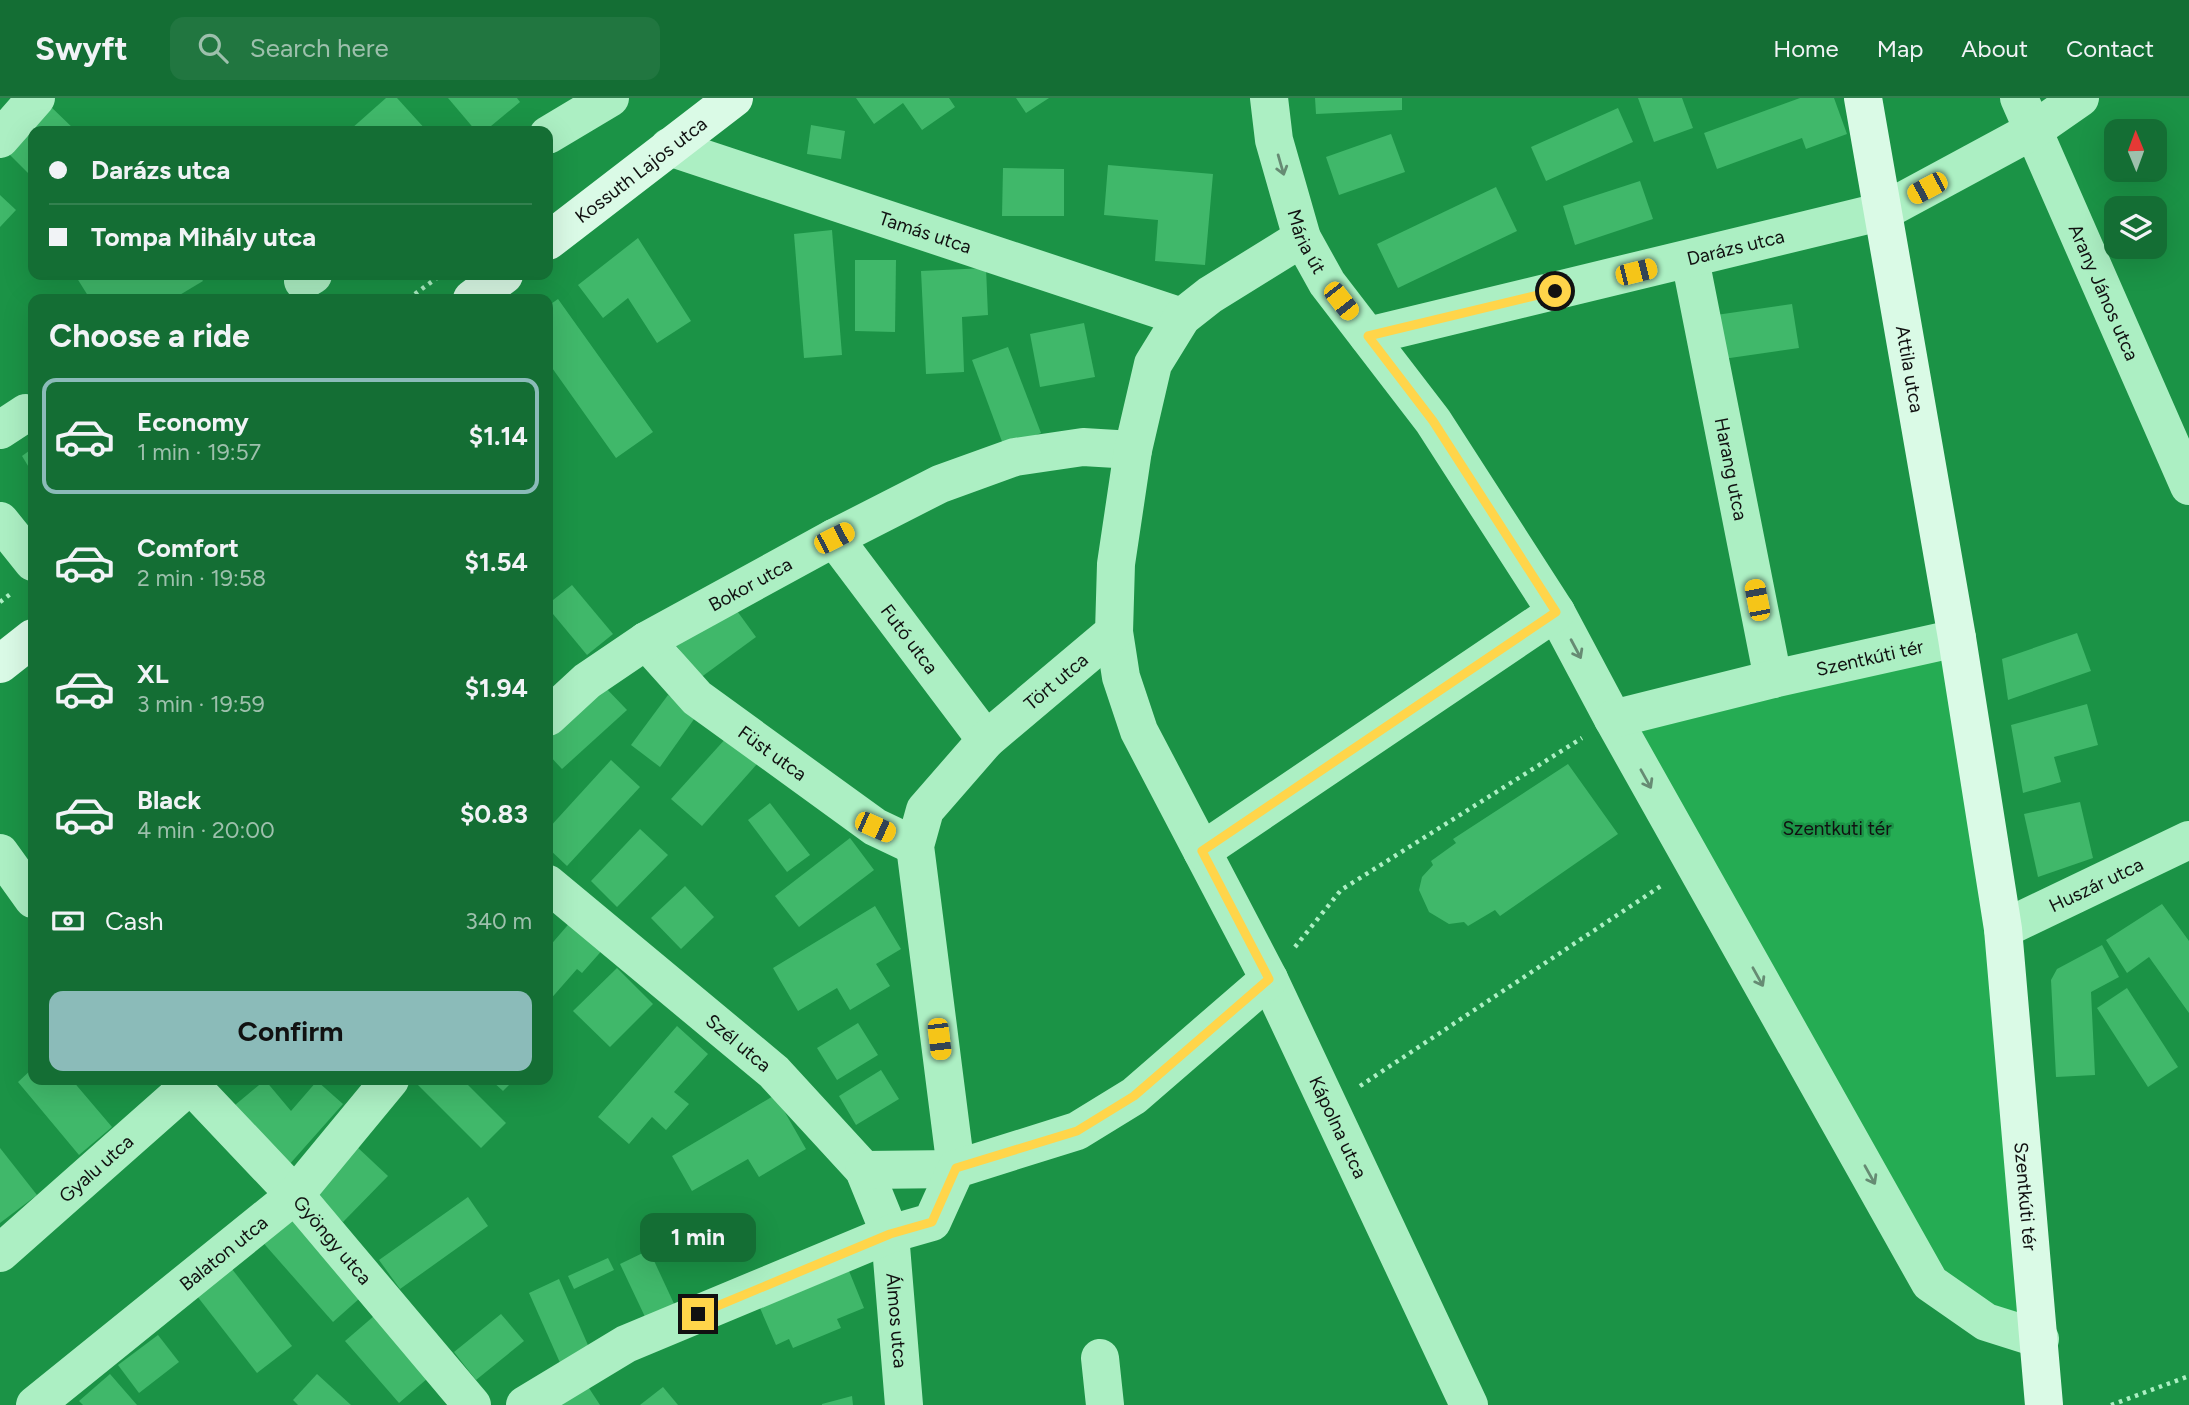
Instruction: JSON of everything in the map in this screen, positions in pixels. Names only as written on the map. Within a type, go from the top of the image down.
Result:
[{"type":"main road","name":"Kossuth Lajos utca","points":[[553,237],[734,98]]},
{"type":"main road","name":"Attila utca","points":[[1863,98],[1956,638]]},
{"type":"main road","points":[[479,294],[497,280]]},
{"type":"main road","name":"Szentkúti tér","points":[[1956,638],[2003,929],[2044,1405]]},
{"type":"main road","points":[[0,664],[28,642]]},
{"type":"street","points":[[0,138],[36,98]]},
{"type":"street","points":[[553,132],[610,98]]},
{"type":"street","name":"Mária út","points":[[1269,98],[1274,140],[1302,238],[1327,283],[1433,421],[1556,612],[1613,719]]},
{"type":"street","name":"Darázs utca","points":[[1368,336],[1884,211],[2026,114],[2080,98]]},
{"type":"street","name":"Arany János utca","points":[[2026,114],[2189,486]]},
{"type":"street","name":"Tamás utca","points":[[669,147],[1182,317]]},
{"type":"street","points":[[1114,632],[1116,564],[1133,450],[1153,364],[1182,317],[1210,295],[1302,238]]},
{"type":"street","name":"Harang utca","points":[[1689,259],[1773,679]]},
{"type":"street","name":"Bokor utca","points":[[553,712],[587,681],[646,641],[834,538],[940,484],[1015,457],[1083,447],[1133,450]]},
{"type":"street","points":[[0,521],[28,556]]},
{"type":"street","name":"Futó utca","points":[[834,538],[986,740]]},
{"type":"street","points":[[1202,851],[1556,612]]},
{"type":"street","name":"Tört utca","points":[[956,1168],[915,846],[925,810],[986,740],[1114,632]]},
{"type":"street","name":"Kápolna utca","points":[[1114,632],[1121,677],[1139,731],[1269,979],[1469,1405]]},
{"type":"street","name":"Szentkúti tér","points":[[1613,719],[1773,679],[1956,638]]},
{"type":"street","name":"Füst utca","points":[[646,641],[697,698],[875,827],[915,846]]},
{"type":"street","points":[[1613,719],[1930,1283],[1986,1322],[2040,1339]]},
{"type":"street","name":"Huszár utca","points":[[2003,929],[2189,840]]},
{"type":"street","points":[[0,853],[28,892]]},
{"type":"street","name":"Szél utca","points":[[553,888],[774,1072],[864,1170],[890,1234]]},
{"type":"street","points":[[864,1170],[956,1168],[1077,1131],[1134,1096],[1269,979]]},
{"type":"street","name":"Gyalu utca","points":[[0,1253],[185,1085]]},
{"type":"street","name":"Gyöngy utca","points":[[191,1085],[295,1195],[455,1398]]},
{"type":"street","name":"Balaton utca","points":[[35,1405],[295,1195],[386,1085]]},
{"type":"street","points":[[525,1405],[626,1344],[890,1234],[932,1222],[956,1168]]},
{"type":"street","name":"Álmos utca","points":[[890,1234],[904,1405]]},
{"type":"street","points":[[1100,1358],[1105,1405]]},
{"type":"path","points":[[415,294],[433,280]]},
{"type":"path","points":[[1269,979],[1341,890],[1613,719]]},
{"type":"path","points":[[1329,1106],[1694,864]]},
{"type":"path","points":[[2111,1405],[2189,1376]]},
{"type":"green space","name":"Szentkuti tér","points":[[1957,638],[2040,1339],[1930,1283],[1613,719]]},
{"type":"building","points":[[386,98],[397,98],[422,126],[354,126]]},
{"type":"building","points":[[448,98],[517,98],[520,102],[491,126],[472,126]]},
{"type":"building","points":[[856,98],[949,98],[955,107],[922,130],[903,103],[874,124]]},
{"type":"building","points":[[1016,98],[1049,98],[1026,113]]},
{"type":"building","points":[[1315,98],[1402,98],[1402,110],[1316,114]]},
{"type":"building","points":[[1638,98],[1682,98],[1693,128],[1654,142]]},
{"type":"building","points":[[1800,98],[1834,98],[1847,134],[1806,149],[1802,138],[1717,169],[1704,133]]},
{"type":"building","points":[[48,104],[71,126],[28,126],[28,173],[4,149]]},
{"type":"building","points":[[1618,108],[1633,142],[1546,181],[1531,147]]},
{"type":"building","points":[[811,125],[845,131],[841,159],[807,154]]},
{"type":"building","points":[[1391,134],[1405,172],[1339,195],[1326,157]]},
{"type":"building","points":[[1108,165],[1213,174],[1205,265],[1155,261],[1158,220],[1104,215]]},
{"type":"building","points":[[1003,168],[1064,169],[1064,216],[1002,216]]},
{"type":"building","points":[[1640,181],[1653,219],[1575,245],[1563,206]]},
{"type":"building","points":[[1496,187],[1517,231],[1398,288],[1377,244]]},
{"type":"building","points":[[0,195],[16,210],[0,227]]},
{"type":"building","points":[[832,230],[842,355],[804,358],[794,234]]},
{"type":"building","points":[[638,238],[691,321],[657,343],[628,298],[603,318],[578,285]]},
{"type":"building","points":[[855,260],[896,260],[895,332],[855,331]]},
{"type":"building","points":[[986,268],[988,315],[962,317],[964,372],[926,374],[921,271]]},
{"type":"building","points":[[78,280],[203,281],[181,294],[87,294]]},
{"type":"building","points":[[558,299],[653,432],[616,458],[553,369],[553,302]]},
{"type":"building","points":[[1792,304],[1799,348],[1723,359],[1716,315]]},
{"type":"building","points":[[1084,323],[1095,377],[1040,387],[1030,334]]},
{"type":"building","points":[[1008,347],[1041,433],[1004,447],[972,360]]},
{"type":"building","points":[[28,452],[28,466],[22,456]]},
{"type":"building","points":[[572,585],[613,634],[587,655],[553,614],[553,600]]},
{"type":"building","points":[[732,604],[756,637],[700,678],[676,645]]},
{"type":"building","points":[[2077,633],[2091,671],[2008,700],[2002,659]]},
{"type":"building","points":[[602,684],[627,710],[562,769],[553,759],[553,730]]},
{"type":"building","points":[[668,695],[697,715],[660,767],[631,745]]},
{"type":"building","points":[[2087,704],[2098,745],[2054,757],[2061,782],[2023,793],[2011,725]]},
{"type":"building","points":[[727,737],[757,764],[702,826],[671,799]]},
{"type":"building","points":[[611,760],[640,787],[567,866],[553,853],[553,824]]},
{"type":"building","points":[[1568,764],[1618,834],[1500,916],[1495,910],[1468,926],[1464,922],[1449,924],[1429,912],[1419,890],[1422,877],[1433,865],[1431,861],[1456,843],[1453,839]]},
{"type":"building","points":[[2080,802],[2093,858],[2038,877],[2024,814]]},
{"type":"building","points":[[770,803],[810,855],[787,872],[748,820]]},
{"type":"building","points":[[640,829],[668,855],[617,907],[591,881]]},
{"type":"building","points":[[850,838],[874,870],[799,927],[775,896]]},
{"type":"building","points":[[685,886],[714,917],[681,949],[651,918]]},
{"type":"building","points":[[2162,904],[2189,941],[2189,1013],[2149,957],[2127,973],[2106,940]]},
{"type":"building","points":[[875,906],[901,949],[876,964],[890,986],[850,1010],[837,988],[798,1011],[773,968]]},
{"type":"building","points":[[573,919],[605,947],[582,973],[577,969],[553,996],[553,942]]},
{"type":"building","points":[[2102,945],[2119,977],[2091,992],[2095,1075],[2056,1077],[2051,980],[2057,969]]},
{"type":"building","points":[[617,968],[653,1004],[610,1047],[573,1011]]},
{"type":"building","points":[[2127,988],[2178,1067],[2148,1087],[2097,1008]]},
{"type":"building","points":[[858,1023],[878,1055],[837,1080],[817,1048]]},
{"type":"building","points":[[677,1026],[708,1054],[674,1092],[689,1104],[666,1130],[652,1117],[629,1144],[598,1117]]},
{"type":"building","points":[[881,1070],[899,1099],[856,1125],[839,1096]]},
{"type":"building","points":[[28,1073],[28,1085],[76,1085],[112,1127],[79,1155],[18,1082]]},
{"type":"building","points":[[259,1085],[269,1085],[291,1111],[314,1085],[322,1085],[343,1104],[288,1166],[235,1105]]},
{"type":"building","points":[[418,1085],[468,1085],[506,1123],[481,1148]]},
{"type":"building","points":[[496,1085],[509,1085],[503,1091]]},
{"type":"building","points":[[775,1095],[806,1149],[759,1177],[748,1159],[692,1191],[672,1156]]},
{"type":"building","points":[[356,1146],[388,1176],[343,1222],[311,1191]]},
{"type":"building","points":[[0,1148],[37,1195],[0,1223]]},
{"type":"building","points":[[468,1197],[488,1226],[400,1289],[379,1260]]},
{"type":"building","points":[[287,1214],[360,1298],[333,1322],[259,1238]]},
{"type":"building","points":[[649,1250],[676,1308],[647,1321],[620,1264]]},
{"type":"building","points":[[608,1258],[614,1270],[574,1289],[568,1276]]},
{"type":"building","points":[[232,1269],[292,1346],[257,1373],[197,1296]]},
{"type":"building","points":[[849,1271],[864,1308],[837,1319],[841,1328],[793,1348],[789,1339],[776,1345],[760,1308]]},
{"type":"building","points":[[559,1279],[591,1352],[561,1365],[529,1293]]},
{"type":"building","points":[[501,1314],[524,1341],[476,1380],[454,1352]]},
{"type":"building","points":[[374,1316],[428,1378],[399,1403],[345,1341]]},
{"type":"building","points":[[158,1335],[179,1362],[139,1393],[118,1365]]},
{"type":"building","points":[[110,1374],[137,1405],[83,1405],[79,1401]]},
{"type":"building","points":[[317,1374],[351,1405],[298,1405],[293,1400]]},
{"type":"building","points":[[583,1379],[600,1405],[544,1405]]},
{"type":"building","points":[[663,1387],[678,1405],[640,1405]]},
{"type":"building","points":[[852,1396],[853,1405],[822,1405],[822,1404]]},
{"type":"route","points":[[698,1314],[890,1234],[932,1222],[956,1168],[1077,1131],[1134,1096],[1269,979],[1202,851],[1556,612],[1433,421],[1368,336],[1555,291]]}]
